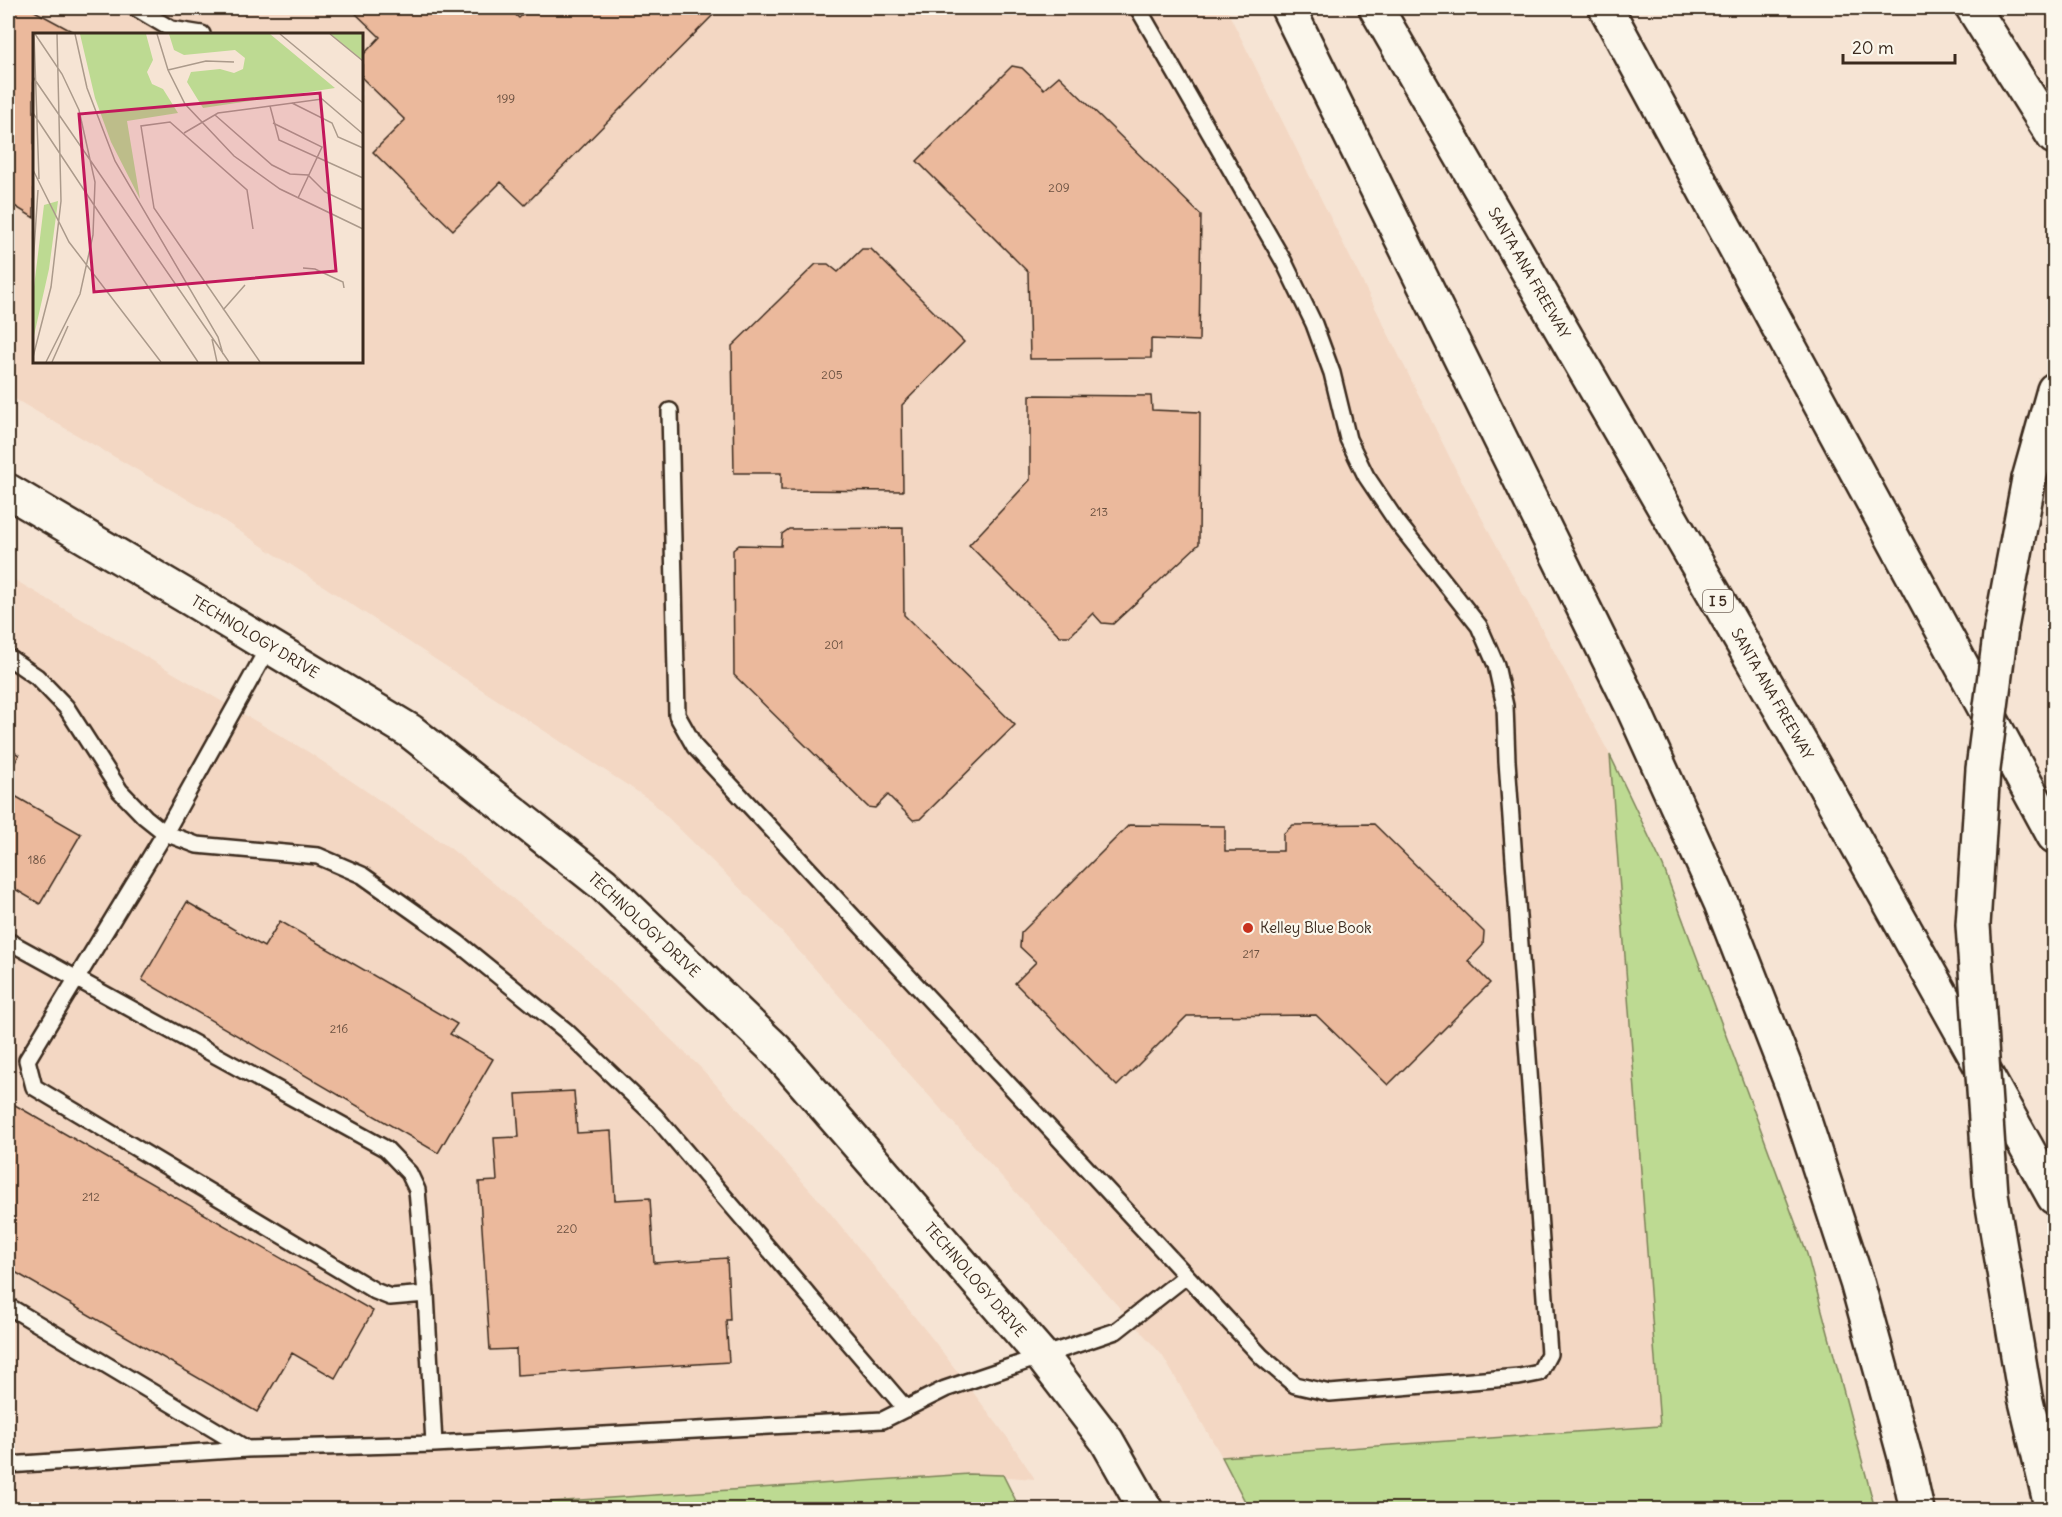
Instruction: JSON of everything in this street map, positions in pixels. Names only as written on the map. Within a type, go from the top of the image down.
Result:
[{"type":"main road","points":[[1288,8],[1632,706],[1721,903],[1794,1090],[1857,1282],[1907,1464],[1917,1509]]},
{"type":"main road","name":"SANTA ANA FREEWAY","points":[[1376,8],[1815,769],[2055,1197]]},
{"type":"main road","points":[[1606,8],[2055,836]]},
{"type":"main road","points":[[1973,8],[2055,137]]},
{"type":"main road","points":[[2052,1509],[2025,1396],[1991,1194],[1973,925],[1983,769],[2001,628],[2029,479],[2055,390]]},
{"type":"main road","name":"TECHNOLOGY DRIVE","points":[[8,491],[410,731],[603,884],[776,1050],[1041,1356],[1107,1441],[1146,1509]]},
{"type":"lane","points":[[136,8],[171,28],[197,33]]},
{"type":"lane","points":[[670,411],[677,715],[695,747],[1262,1357],[1295,1385],[1330,1393],[1519,1377],[1539,1373],[1549,1354],[1505,706],[1496,665],[1479,626],[1397,522],[1366,476],[1347,439],[1332,373],[1309,314],[1284,262],[1138,8]]},
{"type":"lane","points":[[269,646],[165,833],[27,1060],[34,1087],[375,1291],[390,1297],[426,1294]]},
{"type":"lane","points":[[8,657],[37,677],[66,707],[120,791],[145,818],[165,833],[197,845],[318,856],[362,875],[458,943],[565,1030],[655,1116],[906,1409]]},
{"type":"lane","points":[[8,941],[386,1149],[410,1173],[417,1190],[426,1294],[434,1444]]},
{"type":"lane","points":[[8,1465],[247,1449],[434,1444],[883,1420],[945,1389],[1116,1331],[1186,1276]]},
{"type":"lane","points":[[8,1306],[247,1449]]},
{"type":"shaded area","points":[[8,8],[1226,8],[1458,474],[1610,755],[1660,1426],[1222,1457],[1162,1355],[762,910],[650,800],[218,517],[8,395]]},
{"type":"shaded area","points":[[8,576],[310,753],[450,848],[579,952],[701,1068],[827,1209],[931,1337],[1007,1437],[1035,1479],[969,1474],[445,1510],[8,1509]]},
{"type":"green space","points":[[1610,755],[1663,866],[1807,1254],[1875,1509],[1249,1509],[1222,1457],[1660,1426]]},
{"type":"green space","points":[[969,1474],[1003,1475],[1020,1509],[446,1509]]},
{"type":"building","points":[[8,8],[29,8],[75,33],[33,33],[33,217],[8,202]]},
{"type":"building","points":[[350,8],[508,8],[519,18],[530,8],[720,8],[525,205],[501,182],[453,230],[373,152],[405,120],[363,79],[363,55],[380,37]]},
{"type":"building","points":[[1012,66],[1022,68],[1044,89],[1059,76],[1201,215],[1199,341],[1151,339],[1151,358],[1030,359],[1028,272],[917,161]]},
{"type":"building","points":[[862,249],[871,249],[964,342],[902,405],[903,491],[781,490],[781,473],[734,473],[732,346],[816,264],[828,264],[838,272]]},
{"type":"building","points":[[1030,395],[1151,396],[1152,410],[1200,412],[1199,544],[1113,624],[1102,623],[1093,613],[1070,636],[1060,636],[969,545],[1030,480]]},
{"type":"building","points":[[903,528],[904,615],[1015,725],[920,819],[913,820],[888,795],[875,808],[868,807],[734,675],[733,550],[739,545],[781,546],[782,534],[789,529]]},
{"type":"building","points":[[8,748],[19,755],[8,775]]},
{"type":"building","points":[[8,792],[81,834],[40,904],[8,885]]},
{"type":"building","points":[[1374,824],[1484,932],[1483,945],[1468,961],[1490,983],[1388,1085],[1316,1015],[1187,1016],[1117,1086],[1015,983],[1036,962],[1020,947],[1021,933],[1129,825],[1225,826],[1225,851],[1283,851],[1283,834],[1293,825]]},
{"type":"building","points":[[187,902],[264,947],[280,921],[457,1024],[450,1034],[493,1059],[438,1153],[142,980]]},
{"type":"building","points":[[574,1091],[577,1133],[611,1131],[615,1200],[650,1198],[654,1263],[727,1258],[730,1320],[726,1320],[729,1362],[517,1375],[516,1349],[490,1350],[479,1182],[497,1181],[494,1138],[519,1137],[516,1094]]},
{"type":"building","points":[[8,1101],[373,1311],[335,1378],[292,1353],[257,1412],[8,1268]]},
{"type":"place","name":"Kelley Blue Book","points":[[1248,928]]}]
